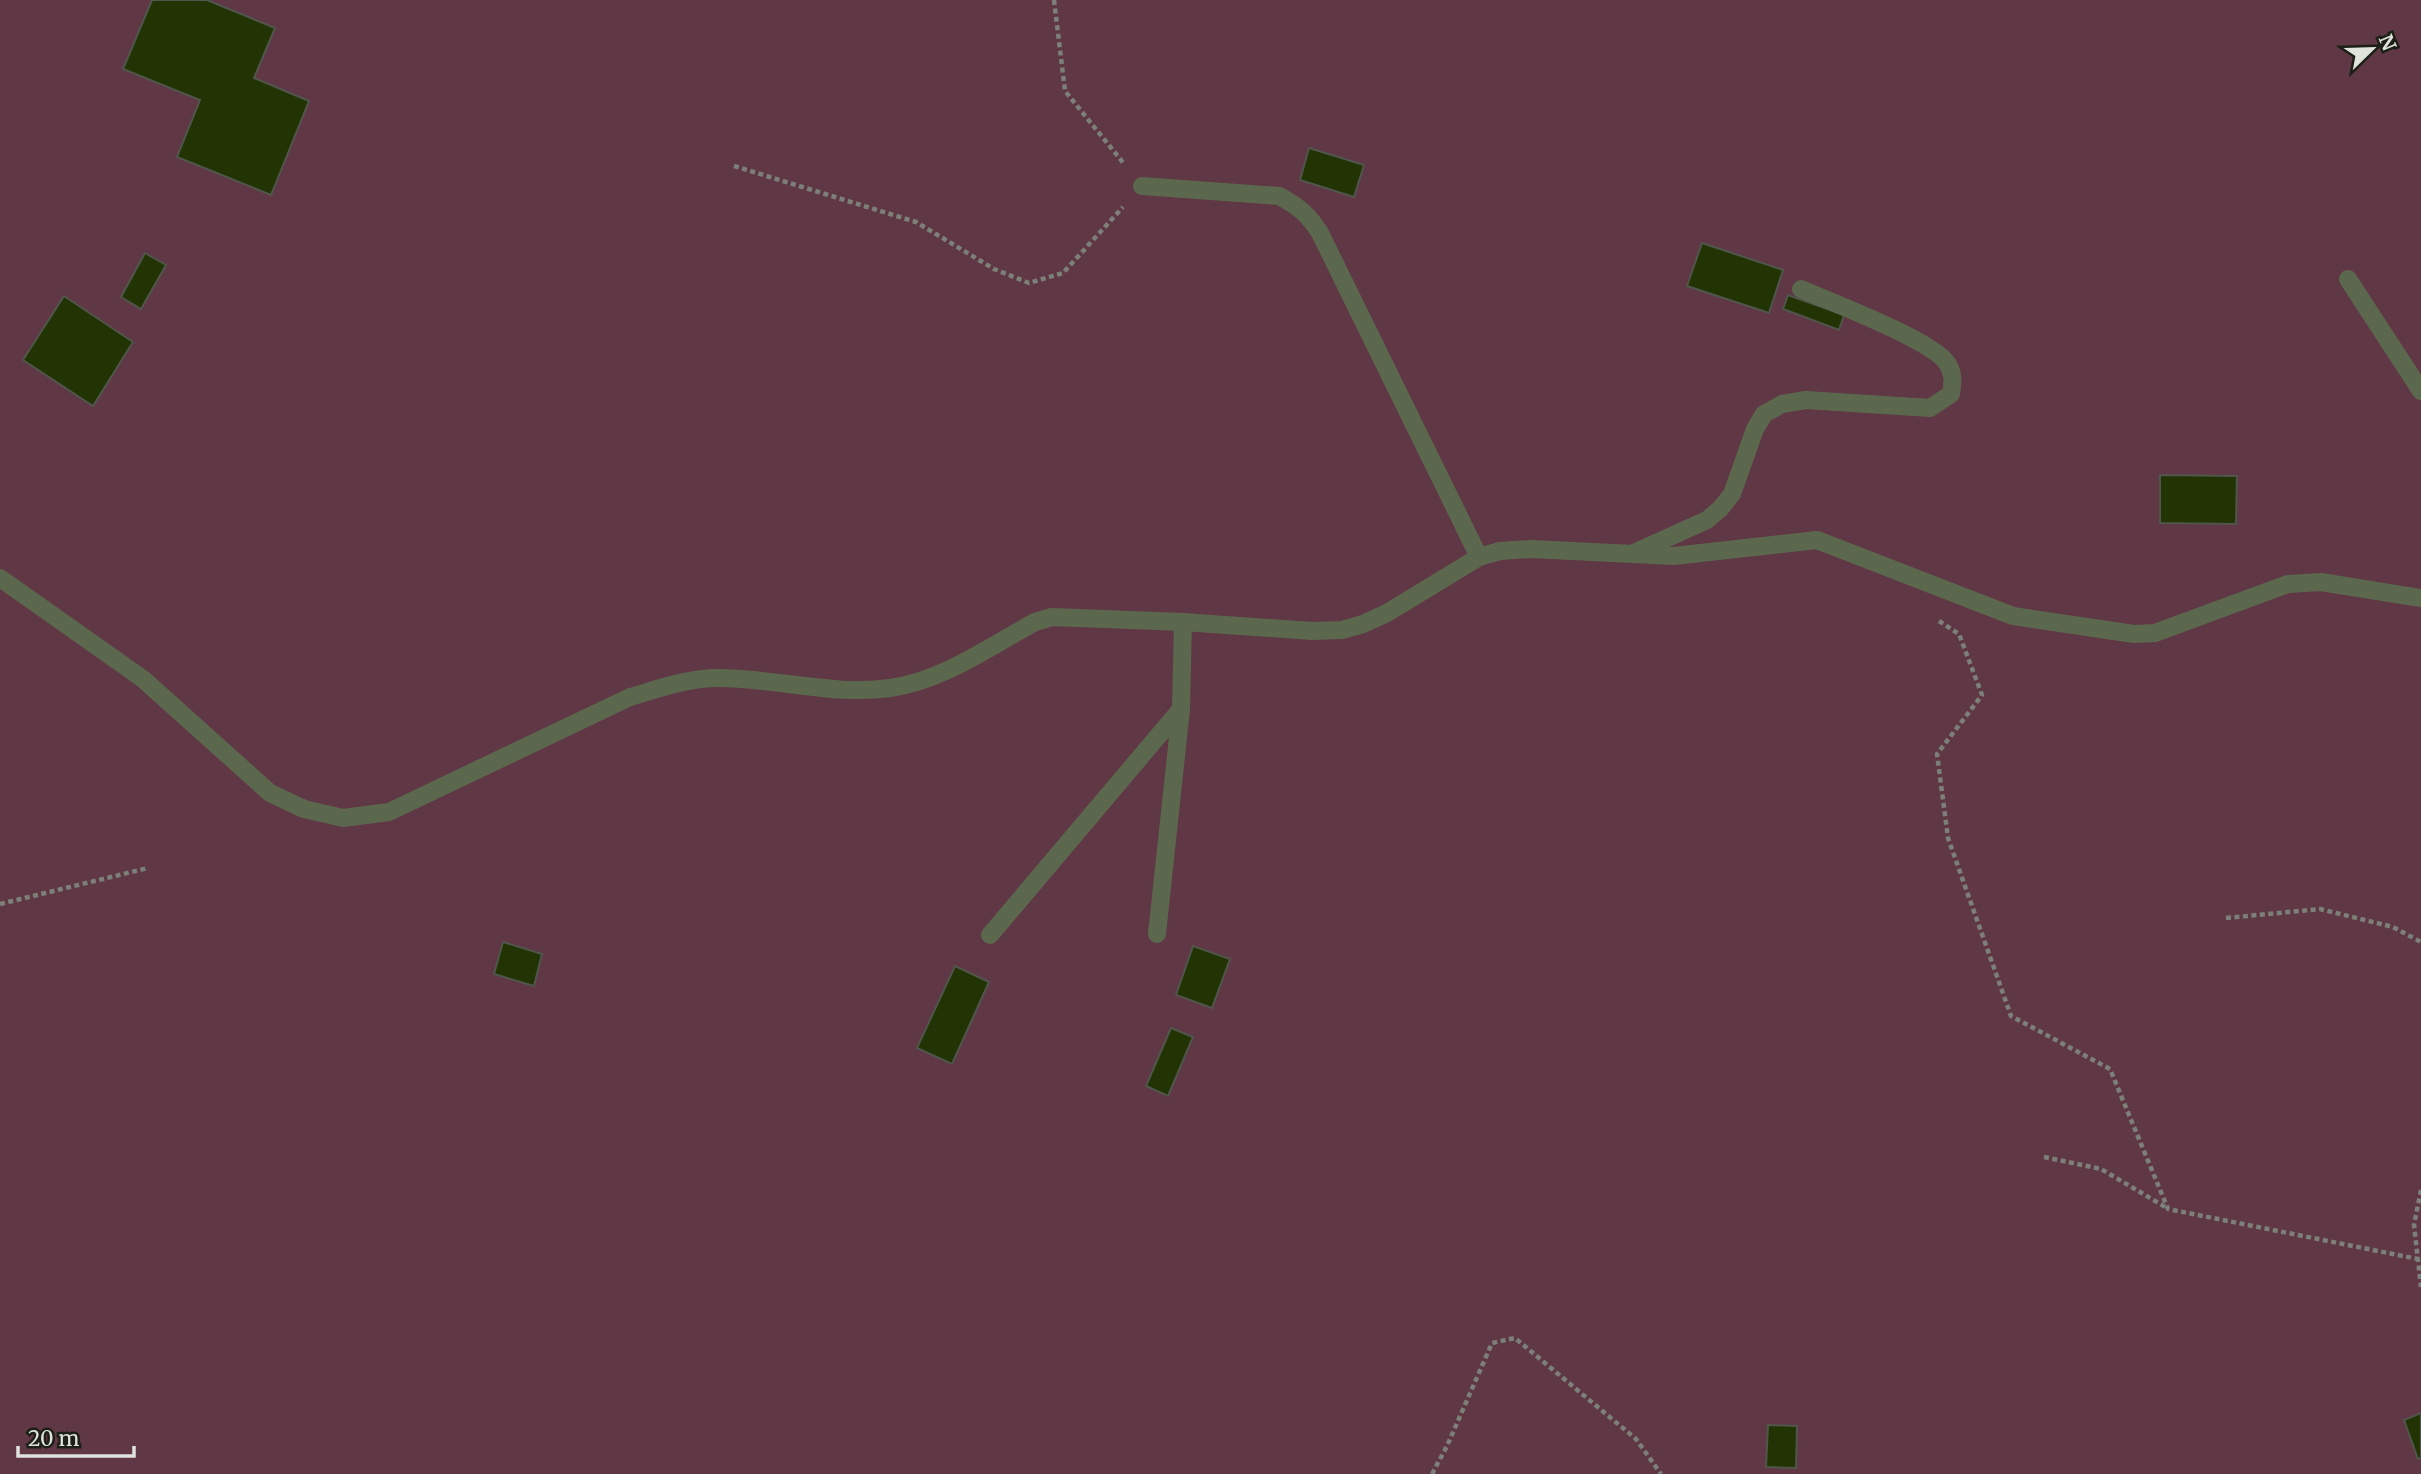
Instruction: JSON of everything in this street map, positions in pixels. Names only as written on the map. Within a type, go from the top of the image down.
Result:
[{"type":"street","points":[[1142,187],[1279,196],[1309,216],[1398,389],[1479,557]]},
{"type":"street","points":[[2348,279],[2421,391]]},
{"type":"street","points":[[1629,555],[1707,520],[1720,509],[1732,494],[1755,429],[1764,414],[1782,404],[1806,400],[1930,408],[1951,394],[1954,379],[1948,363],[1930,347],[1801,289]]},
{"type":"street","points":[[0,578],[143,679],[270,793],[304,809],[343,818],[389,812],[629,698],[670,685],[717,678],[847,690],[889,688],[933,678],[1035,622],[1052,618],[1183,622],[1312,631],[1342,630],[1363,624],[1387,612],[1479,557],[1500,551],[1674,556],[1817,540],[2013,616],[2134,634],[2155,633],[2288,584],[2321,582],[2421,598]]},
{"type":"street","points":[[1157,934],[1181,709],[1183,622]]},
{"type":"street","points":[[990,935],[1181,709]]},
{"type":"path","points":[[734,166],[916,222],[994,269],[1029,283],[1063,273],[1142,187],[1065,91],[1054,0]]},
{"type":"path","points":[[1937,619],[1959,634],[1982,695],[1937,754],[1948,838],[2011,1016],[2110,1069],[2168,1209]]},
{"type":"path","points":[[0,904],[148,868]]},
{"type":"path","points":[[2226,918],[2320,909],[2393,927],[2421,942]]},
{"type":"path","points":[[2044,1157],[2101,1170],[2168,1209],[2418,1259]]},
{"type":"path","points":[[2421,1190],[2414,1225],[2421,1287]]},
{"type":"path","points":[[1432,1474],[1492,1343],[1515,1338],[1636,1439],[1661,1474]]},
{"type":"shaded area","points":[[0,0],[2421,0],[2421,1474],[0,1474]]},
{"type":"building","points":[[152,0],[207,0],[275,28],[254,78],[309,101],[271,195],[177,157],[200,100],[123,69]]},
{"type":"building","points":[[1309,148],[1364,165],[1354,197],[1300,180]]},
{"type":"building","points":[[1702,243],[1783,270],[1769,313],[1687,286]]},
{"type":"building","points":[[145,253],[166,265],[141,309],[121,297]]},
{"type":"building","points":[[1788,295],[1844,315],[1839,330],[1783,309]]},
{"type":"building","points":[[64,296],[133,342],[93,406],[23,360]]},
{"type":"building","points":[[2160,475],[2237,476],[2236,524],[2160,523]]},
{"type":"building","points":[[503,942],[542,954],[534,986],[494,974]]},
{"type":"building","points":[[1193,946],[1230,959],[1212,1008],[1176,995]]},
{"type":"building","points":[[955,966],[989,982],[952,1064],[917,1048]]},
{"type":"building","points":[[1171,1028],[1193,1037],[1168,1096],[1146,1086]]},
{"type":"building","points":[[2421,1413],[2421,1458],[2418,1459],[2404,1420]]},
{"type":"building","points":[[1768,1425],[1797,1426],[1796,1468],[1766,1467]]}]
